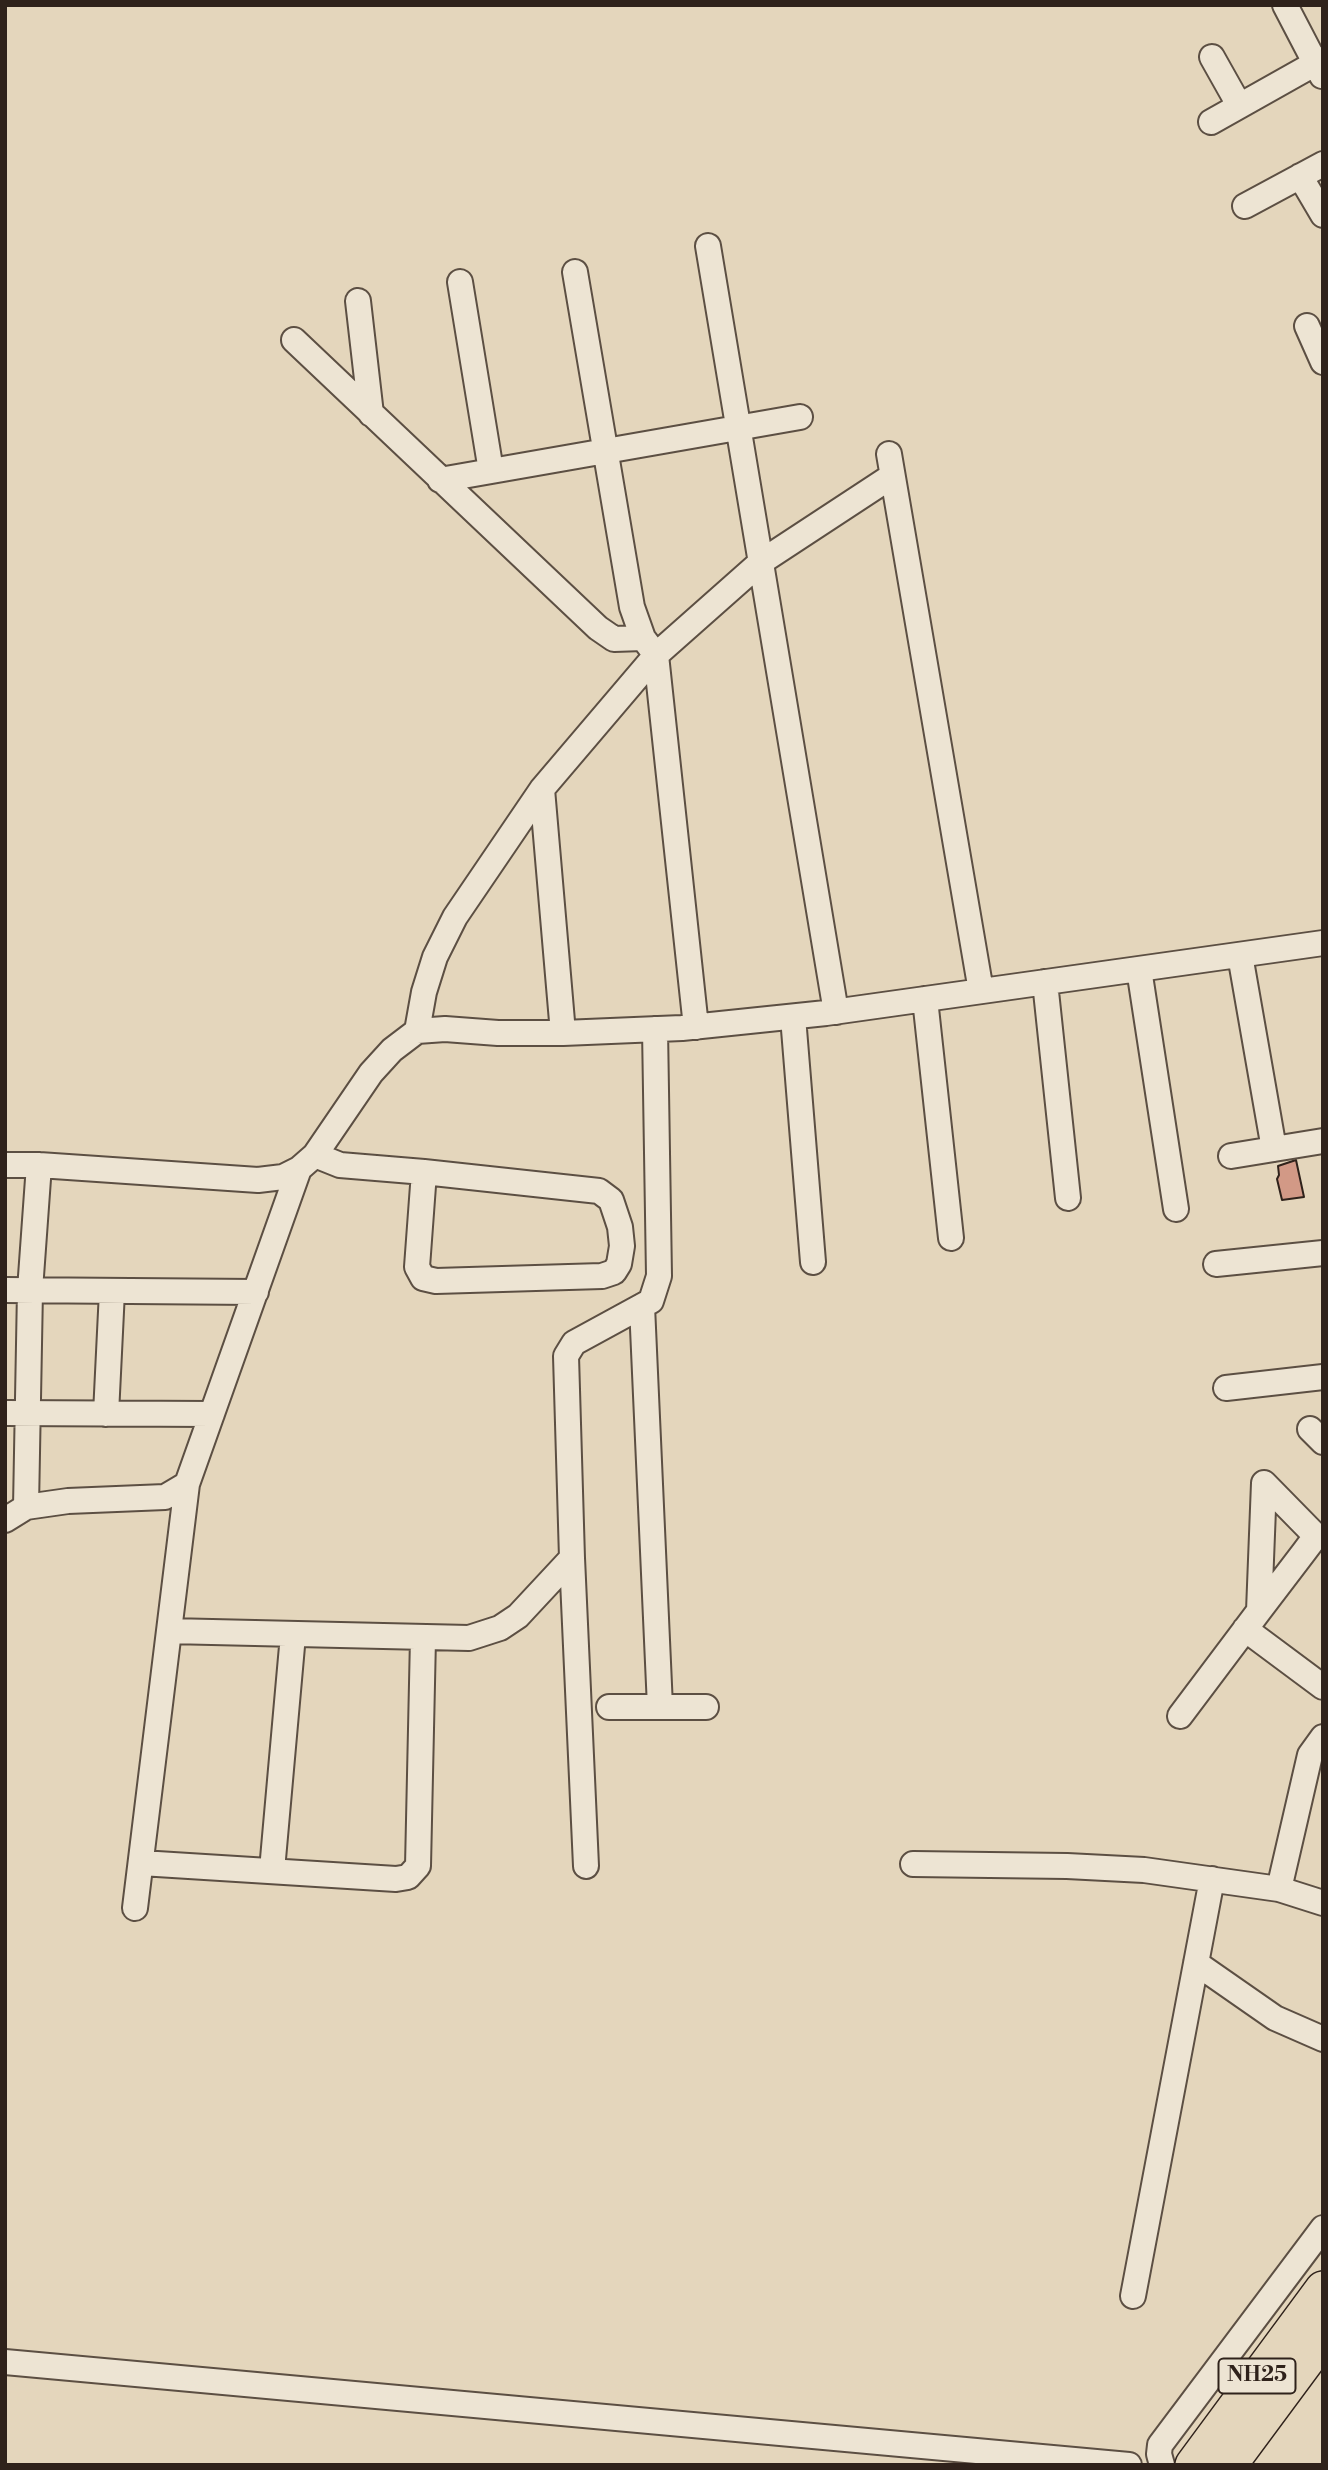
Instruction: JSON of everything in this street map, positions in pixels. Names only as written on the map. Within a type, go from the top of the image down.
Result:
[{"type":"highway","name":"NH25","points":[[1193,2465],[1323,2288]]},
{"type":"highway","name":"NH25","points":[[1229,2465],[1323,2338]]},
{"type":"street","points":[[1211,122],[1239,105],[1320,67],[1284,5]]},
{"type":"street","points":[[1212,57],[1239,105]]},
{"type":"street","points":[[1245,206],[1323,164]]},
{"type":"street","points":[[1300,176],[1323,215]]},
{"type":"street","points":[[708,246],[836,1012]]},
{"type":"street","points":[[575,272],[632,607],[649,647],[696,1027]]},
{"type":"street","points":[[460,282],[491,471]]},
{"type":"street","points":[[358,300],[371,414]]},
{"type":"street","points":[[1307,326],[1323,362]]},
{"type":"street","points":[[294,341],[598,628],[614,639],[649,647]]},
{"type":"street","points":[[440,480],[800,416]]},
{"type":"street","points":[[417,1031],[435,957],[454,918],[542,789],[649,647],[890,465],[981,991]]},
{"type":"street","points":[[542,789],[563,1033]]},
{"type":"street","points":[[135,1908],[169,1631],[179,1496],[307,1162],[371,1073],[392,1050],[417,1031],[444,1029],[498,1033],[563,1033],[696,1027],[836,1012],[1323,943]]},
{"type":"street","points":[[1240,955],[1274,1149]]},
{"type":"street","points":[[1139,969],[1176,1209]]},
{"type":"street","points":[[1045,982],[1068,1198]]},
{"type":"street","points":[[925,999],[951,1238]]},
{"type":"street","points":[[793,1017],[813,1262]]},
{"type":"street","points":[[586,1866],[566,1356],[574,1343],[651,1301],[659,1276],[655,1029]]},
{"type":"street","points":[[1231,1156],[1323,1141]]},
{"type":"street","points":[[5,1166],[258,1180],[283,1177],[307,1162],[424,1172],[599,1191],[611,1200],[620,1227],[622,1246],[619,1264],[614,1272],[602,1276],[436,1281],[423,1278],[417,1267],[424,1172]]},
{"type":"street","points":[[39,1166],[30,1290],[16,1413],[15,1513],[68,1501],[179,1496]]},
{"type":"street","points":[[1216,1264],[1323,1253]]},
{"type":"street","points":[[5,1290],[256,1292]]},
{"type":"street","points":[[106,1414],[112,1291]]},
{"type":"street","points":[[642,1306],[660,1707]]},
{"type":"street","points":[[1226,1388],[1323,1377]]},
{"type":"street","points":[[16,1413],[212,1414]]},
{"type":"street","points":[[1180,1716],[1252,1620],[1313,1558],[1316,1536],[1264,1483],[1252,1620]]},
{"type":"street","points":[[169,1631],[468,1638],[500,1628],[518,1616],[572,1558]]},
{"type":"street","points":[[1252,1620],[1323,1687]]},
{"type":"street","points":[[272,1870],[293,1635]]},
{"type":"street","points":[[141,1863],[396,1879],[408,1877],[418,1866],[423,1639]]},
{"type":"street","points":[[609,1707],[706,1707]]},
{"type":"street","points":[[1279,1889],[1319,1752]]},
{"type":"street","points":[[913,1864],[1144,1870],[1279,1889],[1323,1903]]},
{"type":"street","points":[[1133,2296],[1212,1879]]},
{"type":"street","points":[[1196,1963],[1275,2018],[1323,2039]]},
{"type":"street","points":[[1162,2465],[1160,2445],[1323,2228]]},
{"type":"street","points":[[5,2362],[1129,2465]]},
{"type":"building","points":[[1296,1160],[1304,1197],[1282,1200],[1277,1179],[1278,1166]]}]
